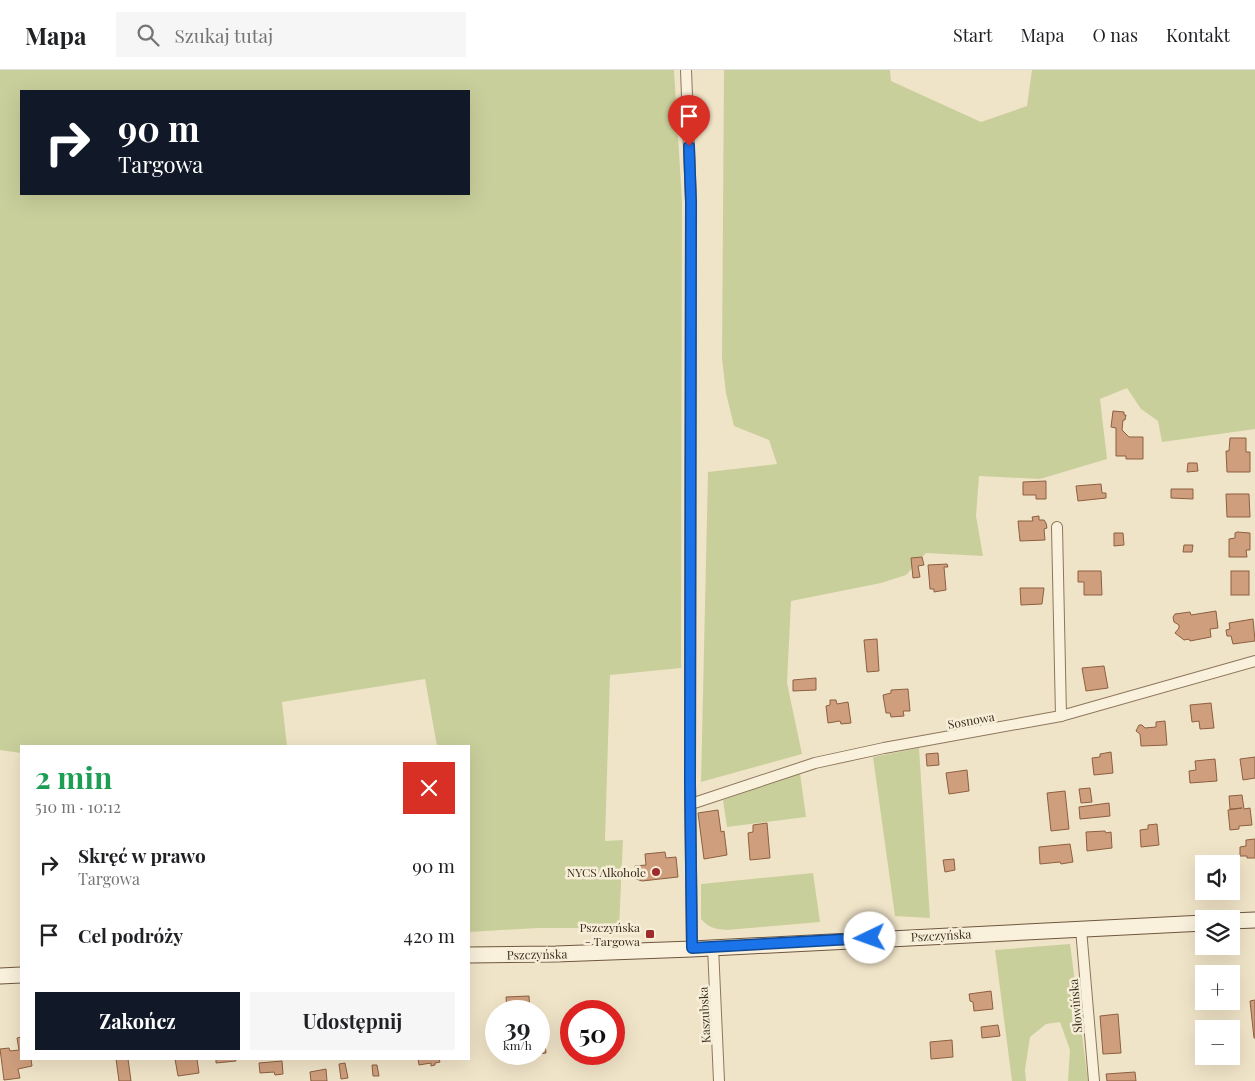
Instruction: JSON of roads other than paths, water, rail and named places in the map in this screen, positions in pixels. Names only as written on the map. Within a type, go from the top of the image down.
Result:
[{"type":"main road","points":[[1240,921],[1255,920]]},
{"type":"main road","name":"Pszczyńska","points":[[470,955],[556,954],[1195,923]]},
{"type":"main road","points":[[0,976],[20,975]]},
{"type":"street","points":[[686,70],[691,202],[692,948]]},
{"type":"street","points":[[1057,528],[1062,716]]},
{"type":"street","name":"Sosnowa","points":[[691,804],[815,763],[884,748],[1062,716],[1255,661]]},
{"type":"street","name":"Słowińska","points":[[1080,929],[1094,1081]]},
{"type":"street","name":"Kaszubska","points":[[713,947],[719,1081]]},
{"type":"place","name":"NYCS Alkohole","points":[[656,872]]},
{"type":"place","name":"Pszczyńska - Targowa","points":[[650,934]]}]
